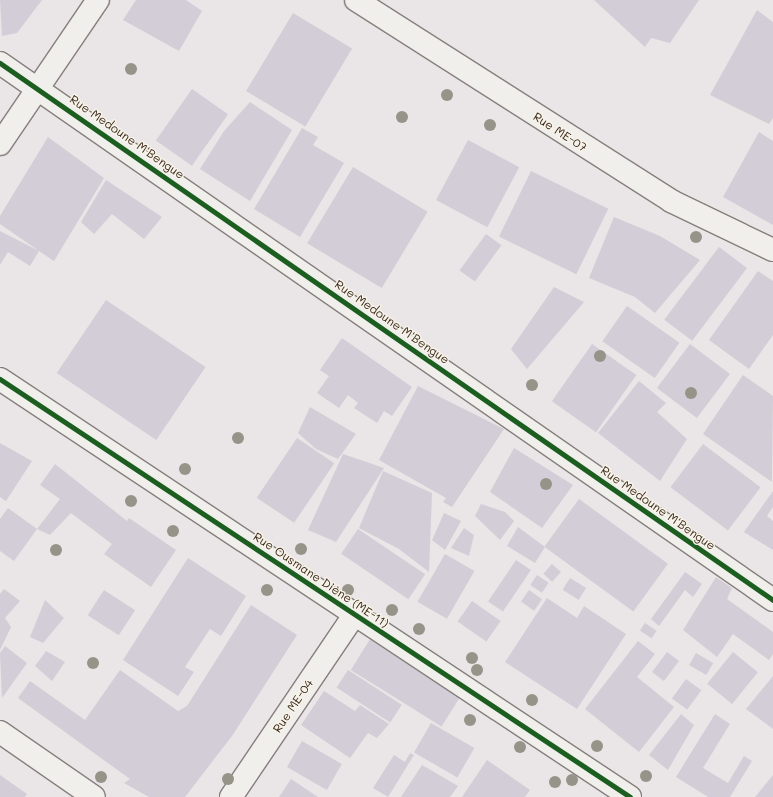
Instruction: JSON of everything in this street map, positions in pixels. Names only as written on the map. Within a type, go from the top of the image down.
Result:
[{"type":"street","points":[[0,144],[98,0]]},
{"type":"street","name":"Rue ME-07","points":[[356,0],[671,201],[773,250]]},
{"type":"street","name":"Rue Medoune M'Bengue","points":[[0,62],[773,600]]},
{"type":"street","name":"Rue Ousmane Diène (ME-11)","points":[[0,379],[630,797]]},
{"type":"street","name":"Rue ME-04","points":[[231,797],[355,614]]},
{"type":"street","points":[[0,732],[94,797]]},
{"type":"building","points":[[0,0],[42,0],[17,33],[2,36]]},
{"type":"building","points":[[136,0],[186,0],[202,11],[179,51],[123,20]]},
{"type":"building","points":[[594,0],[699,0],[670,43],[651,38],[645,47]]},
{"type":"building","points":[[757,10],[773,22],[773,118],[769,124],[710,95]]},
{"type":"building","points":[[293,13],[352,49],[305,127],[246,91]]},
{"type":"building","points":[[192,89],[228,114],[192,166],[156,141]]},
{"type":"building","points":[[250,102],[292,130],[250,201],[200,169],[224,131]]},
{"type":"building","points":[[302,128],[318,137],[313,145],[344,163],[300,237],[254,209]]},
{"type":"building","points":[[759,132],[773,141],[773,225],[723,197]]},
{"type":"building","points":[[48,137],[104,178],[54,261],[0,224],[0,216]]},
{"type":"building","points":[[468,140],[519,167],[487,227],[436,200]]},
{"type":"building","points":[[353,167],[428,212],[382,288],[307,243]]},
{"type":"building","points":[[531,171],[608,209],[576,274],[499,237]]},
{"type":"building","points":[[106,180],[162,217],[144,239],[112,214],[94,234],[81,222]]},
{"type":"building","points":[[614,217],[660,236],[700,260],[655,313],[635,297],[589,278]]},
{"type":"building","points":[[0,231],[39,251],[30,266],[8,252],[0,265]]},
{"type":"building","points":[[486,234],[501,245],[475,282],[460,270]]},
{"type":"building","points":[[719,247],[747,268],[692,341],[664,320]]},
{"type":"building","points":[[758,271],[773,281],[773,335],[749,369],[709,340]]},
{"type":"building","points":[[554,287],[584,302],[527,369],[511,349]]},
{"type":"building","points":[[106,300],[205,367],[156,440],[57,373]]},
{"type":"building","points":[[627,306],[679,343],[655,378],[602,341]]},
{"type":"building","points":[[342,338],[412,387],[392,416],[384,411],[377,423],[354,408],[358,403],[348,395],[339,408],[317,393],[329,376],[320,370]]},
{"type":"building","points":[[592,344],[636,375],[596,432],[552,401]]},
{"type":"building","points":[[690,344],[730,374],[697,418],[657,388]]},
{"type":"building","points":[[743,375],[773,396],[772,482],[703,434]]},
{"type":"building","points":[[639,381],[666,403],[657,412],[687,439],[660,481],[598,433]]},
{"type":"building","points":[[418,386],[504,429],[452,507],[443,502],[446,498],[379,460]]},
{"type":"building","points":[[310,407],[356,434],[338,459],[316,449],[298,433]]},
{"type":"building","points":[[297,438],[334,463],[294,523],[257,498]]},
{"type":"building","points":[[0,443],[32,461],[6,501],[0,497]]},
{"type":"building","points":[[703,444],[761,487],[728,530],[671,487]]},
{"type":"building","points":[[514,448],[573,485],[542,528],[490,492]]},
{"type":"building","points":[[343,454],[384,468],[336,542],[308,530]]},
{"type":"building","points":[[55,464],[127,521],[129,518],[176,550],[151,587],[104,554],[112,544],[71,513],[50,535],[37,529],[60,499],[40,485]]},
{"type":"building","points":[[383,471],[432,493],[429,572],[399,549],[359,528]]},
{"type":"building","points":[[773,491],[773,507],[767,516],[773,521],[773,550],[744,532]]},
{"type":"building","points":[[579,499],[668,564],[633,611],[544,547]]},
{"type":"building","points":[[481,504],[505,512],[514,521],[500,540],[475,516]]},
{"type":"building","points":[[8,508],[37,529],[14,561],[0,551],[0,519]]},
{"type":"building","points":[[444,513],[461,521],[445,550],[432,540]]},
{"type":"building","points":[[518,527],[545,547],[535,563],[507,546]]},
{"type":"building","points":[[464,528],[474,535],[469,556],[451,548]]},
{"type":"building","points":[[358,529],[425,574],[408,599],[341,554]]},
{"type":"building","points":[[445,554],[474,571],[447,619],[418,602]]},
{"type":"building","points":[[188,558],[246,596],[221,636],[210,629],[185,667],[194,672],[178,696],[123,660]]},
{"type":"building","points":[[516,560],[531,570],[503,612],[488,601]]},
{"type":"building","points":[[552,564],[561,572],[552,582],[543,574]]},
{"type":"building","points":[[685,572],[702,584],[693,597],[685,590],[659,626],[651,619]]},
{"type":"building","points":[[537,575],[549,583],[542,593],[530,585]]},
{"type":"building","points":[[716,577],[732,588],[727,599],[773,632],[773,654],[769,660],[733,634],[717,657],[683,630]]},
{"type":"building","points":[[570,578],[586,588],[579,600],[563,590]]},
{"type":"building","points":[[4,589],[20,601],[5,618],[11,627],[0,650],[0,594]]},
{"type":"building","points":[[104,590],[135,610],[119,635],[88,615]]},
{"type":"building","points":[[529,590],[542,599],[534,611],[521,601]]},
{"type":"building","points":[[547,598],[577,618],[584,606],[626,634],[577,709],[505,662]]},
{"type":"building","points":[[45,600],[64,618],[43,643],[30,637]]},
{"type":"building","points":[[472,601],[501,621],[486,642],[458,621]]},
{"type":"building","points":[[251,605],[297,635],[232,736],[185,797],[149,797],[124,783],[130,779],[18,698],[30,681],[85,720],[120,670],[178,711],[187,706]]},
{"type":"building","points":[[645,623],[657,631],[652,638],[640,630]]},
{"type":"building","points":[[372,636],[463,693],[442,727],[351,670]]},
{"type":"building","points":[[638,641],[655,654],[637,677],[674,707],[639,752],[585,709]]},
{"type":"building","points":[[5,646],[27,663],[2,698],[0,653]]},
{"type":"building","points":[[46,651],[65,662],[52,681],[35,666]]},
{"type":"building","points":[[667,652],[679,661],[664,681],[652,672]]},
{"type":"building","points":[[733,652],[758,672],[732,704],[707,684]]},
{"type":"building","points":[[696,653],[713,663],[706,675],[689,665]]},
{"type":"building","points":[[348,670],[402,705],[390,722],[337,688]]},
{"type":"building","points":[[773,676],[773,729],[746,709]]},
{"type":"building","points":[[686,679],[701,690],[687,710],[672,698]]},
{"type":"building","points":[[324,691],[355,711],[360,705],[389,724],[377,738],[368,733],[350,758],[301,725]]},
{"type":"building","points":[[681,714],[694,725],[668,770],[649,755]]},
{"type":"building","points":[[715,714],[730,724],[703,768],[728,783],[744,756],[752,761],[730,797],[708,797],[676,777]]},
{"type":"building","points":[[431,723],[474,748],[457,777],[414,752]]},
{"type":"building","points":[[302,741],[342,764],[327,790],[287,767]]},
{"type":"building","points":[[410,753],[414,755],[388,797],[373,788],[394,755],[405,762]]},
{"type":"building","points":[[487,760],[530,790],[525,797],[462,797]]},
{"type":"building","points":[[422,765],[458,786],[450,797],[401,797]]},
{"type":"building","points":[[0,775],[27,794],[25,797],[0,797]]},
{"type":"building","points":[[773,775],[773,797],[755,797]]},
{"type":"building","points":[[291,779],[318,797],[279,797]]},
{"type":"cycle path","points":[[0,63],[773,600]]},
{"type":"cycle path","points":[[0,379],[630,797]]}]
